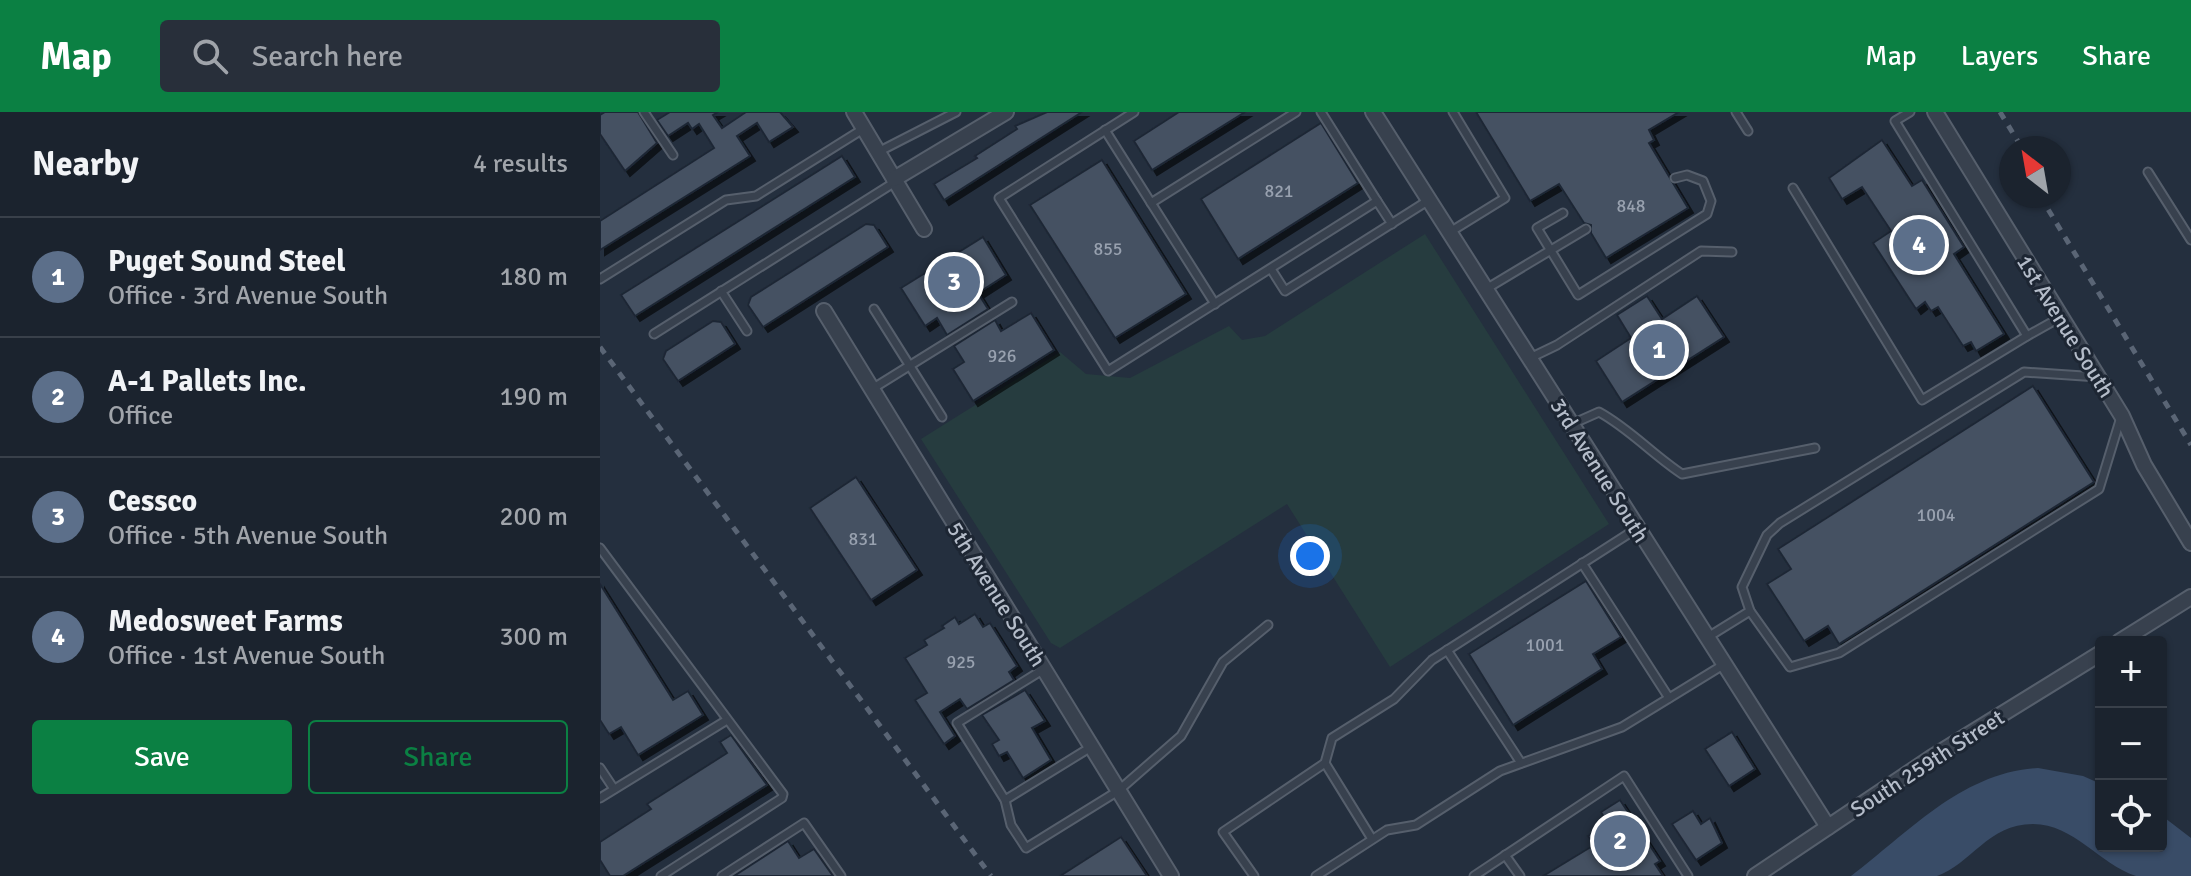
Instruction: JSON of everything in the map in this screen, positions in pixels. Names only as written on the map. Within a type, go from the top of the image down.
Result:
[{"type":"street","points":[[854,112],[924,229]]},
{"type":"street","points":[[895,180],[1006,112]]},
{"type":"street","name":"3rd Avenue South","points":[[1373,112],[1828,827]]},
{"type":"street","name":"1st Avenue South","points":[[1935,112],[2122,416],[2144,465],[2191,543]]},
{"type":"street","name":"5th Avenue South","points":[[824,311],[1171,876]]},
{"type":"street","points":[[2129,636],[2191,597]]},
{"type":"street","name":"South 259th Street","points":[[1755,876],[2095,657]]},
{"type":"lane","points":[[644,112],[673,155]]},
{"type":"lane","points":[[878,152],[956,112]]},
{"type":"lane","points":[[1134,112],[999,198],[1108,371],[1377,201]]},
{"type":"lane","points":[[1151,203],[1296,112]]},
{"type":"lane","points":[[1321,112],[1392,224]]},
{"type":"lane","points":[[1450,232],[1505,198],[1453,112]]},
{"type":"lane","points":[[1736,112],[1748,131]]},
{"type":"lane","points":[[1910,112],[1895,121],[2027,336]]},
{"type":"lane","points":[[600,279],[726,200],[756,196],[864,128]]},
{"type":"lane","points":[[1105,130],[1215,304]]},
{"type":"lane","points":[[2148,172],[2191,240]]},
{"type":"lane","points":[[1563,213],[1537,228],[1578,295],[1707,214],[1711,201],[1703,181],[1687,175],[1675,178]]},
{"type":"lane","points":[[654,334],[895,180]]},
{"type":"lane","points":[[1793,188],[1922,400],[2061,317]]},
{"type":"lane","points":[[1271,269],[1285,291],[1429,200]]},
{"type":"lane","points":[[1486,289],[1586,229]]},
{"type":"lane","points":[[1530,358],[1557,345],[1701,251],[1732,252]]},
{"type":"lane","points":[[721,291],[747,331]]},
{"type":"lane","points":[[872,389],[1012,302]]},
{"type":"lane","points":[[874,309],[942,417]]},
{"type":"lane","points":[[2098,377],[2024,372],[1780,523],[1767,535],[1742,587],[1750,611],[1790,667],[1839,653],[2099,489],[2122,416]]},
{"type":"lane","points":[[1572,424],[1599,412],[1626,428],[1657,457],[1682,474],[1815,448]]},
{"type":"lane","points":[[1254,876],[1223,832],[1325,763],[1332,738],[1394,699],[1432,660],[1636,529]]},
{"type":"lane","points":[[600,548],[783,794],[782,798],[661,876]]},
{"type":"lane","points":[[1582,563],[1669,698]]},
{"type":"lane","points":[[1706,638],[1750,611]]},
{"type":"lane","points":[[1044,669],[957,723],[1005,800],[1011,825],[1026,848],[1118,791],[1181,736],[1223,662],[1268,625]]},
{"type":"lane","points":[[1447,650],[1521,763]]},
{"type":"lane","points":[[1316,876],[1387,830],[1416,825],[1500,771],[1622,727],[1723,665]]},
{"type":"lane","points":[[600,798],[727,720]]},
{"type":"lane","points":[[1005,800],[1091,747]]},
{"type":"lane","points":[[1325,763],[1372,839]]},
{"type":"lane","points":[[600,768],[614,789]]},
{"type":"lane","points":[[1474,876],[1624,776],[1685,875]]},
{"type":"lane","points":[[722,876],[804,823],[841,876]]},
{"type":"lane","points":[[1505,855],[1520,876]]},
{"type":"green space","points":[[1425,234],[1609,524],[1390,667],[1287,504],[1060,648],[1051,643],[921,439],[1060,352],[1086,374],[1130,378],[1229,326],[1242,340],[1265,336]]},
{"type":"water","points":[[2038,768],[2083,776],[2095,781],[2095,852],[2167,852],[2167,820],[2191,838],[2191,876],[2136,876],[2110,863],[2061,830],[2033,824],[2004,831],[1949,871],[1937,876],[1851,876],[1937,807],[1985,781],[2010,772]]},
{"type":"building","points":[[605,112],[638,112],[657,143],[625,171],[600,134],[600,115]]},
{"type":"building","points":[[670,112],[718,112],[713,115],[722,128],[746,112],[780,112],[793,127],[769,142],[757,123],[737,136],[750,156],[600,250],[600,221],[714,148],[699,124],[692,129],[688,123],[668,136],[657,120]]},
{"type":"building","points":[[1047,112],[1082,112],[944,200],[934,184],[977,158],[975,156],[1017,129],[1015,126]]},
{"type":"building","points":[[1179,112],[1245,112],[1152,170],[1134,141]]},
{"type":"building","points":[[1476,112],[1679,112],[1649,130],[1654,140],[1649,143],[1688,208],[1606,258],[1591,233],[1591,225],[1584,223],[1559,184],[1530,201]]},
{"type":"building","points":[[1321,123],[1358,183],[1238,259],[1201,199]]},
{"type":"building","points":[[1882,140],[1912,186],[1922,180],[1964,247],[1954,254],[2004,334],[1976,351],[1971,342],[1963,346],[1938,307],[1931,311],[1925,302],[1916,309],[1873,243],[1891,231],[1862,187],[1842,199],[1829,178]]},
{"type":"building","points":[[842,156],[855,177],[635,316],[621,295]]},
{"type":"building","points":[[1102,160],[1186,294],[1115,338],[1030,205]]},
{"type":"building","points":[[866,224],[874,225],[888,247],[763,327],[748,305],[751,297]]},
{"type":"building","points":[[983,237],[1006,275],[978,293],[988,309],[947,335],[937,318],[925,326],[901,288]]},
{"type":"building","points":[[1647,296],[1662,319],[1697,296],[1724,337],[1622,402],[1596,361],[1631,338],[1617,315]]},
{"type":"building","points":[[1031,313],[1054,350],[973,401],[953,369],[964,362],[954,346],[995,320],[1001,331]]},
{"type":"building","points":[[713,321],[721,322],[735,344],[678,381],[663,359],[666,351]]},
{"type":"building","points":[[2033,386],[2094,482],[1839,644],[1828,626],[1804,641],[1767,584],[1791,569],[1778,549]]},
{"type":"building","points":[[856,477],[917,570],[871,600],[810,508]]},
{"type":"building","points":[[1586,581],[1621,637],[1593,654],[1602,669],[1513,725],[1469,654]]},
{"type":"building","points":[[600,584],[673,700],[688,691],[703,715],[638,755],[621,727],[609,734],[600,720]]},
{"type":"building","points":[[975,614],[983,627],[990,623],[1017,666],[1009,672],[1014,680],[967,709],[960,699],[940,712],[955,736],[944,744],[915,700],[927,693],[905,658],[927,645],[924,640],[955,617],[959,624]]},
{"type":"building","points":[[1025,690],[1045,721],[1032,728],[1051,760],[1023,778],[1007,752],[999,756],[992,744],[999,740],[982,715]]},
{"type":"building","points":[[1732,732],[1755,769],[1729,786],[1705,749]]},
{"type":"building","points":[[731,735],[767,785],[623,876],[610,876],[600,860],[600,842],[651,809],[647,804],[727,753],[720,742]]},
{"type":"building","points":[[1620,800],[1660,861],[1655,864],[1663,876],[1543,876],[1594,845],[1588,836],[1608,824],[1601,812]]},
{"type":"building","points":[[1693,811],[1701,824],[1710,818],[1722,843],[1696,860],[1672,824]]},
{"type":"building","points":[[1121,837],[1147,876],[1060,876]]},
{"type":"building","points":[[788,841],[799,858],[814,849],[833,876],[734,876]]},
{"type":"railway","points":[[2000,112],[2015,136]]},
{"type":"railway","points":[[2047,208],[2191,445]]},
{"type":"railway","points":[[600,347],[991,876]]},
{"type":"place","name":"Medosweet Farms","points":[[1919,245]]},
{"type":"place","name":"Cessco","points":[[954,282]]},
{"type":"place","name":"Puget Sound Steel","points":[[1659,350]]},
{"type":"place","name":"A-1 Pallets Inc.","points":[[1620,841]]}]
